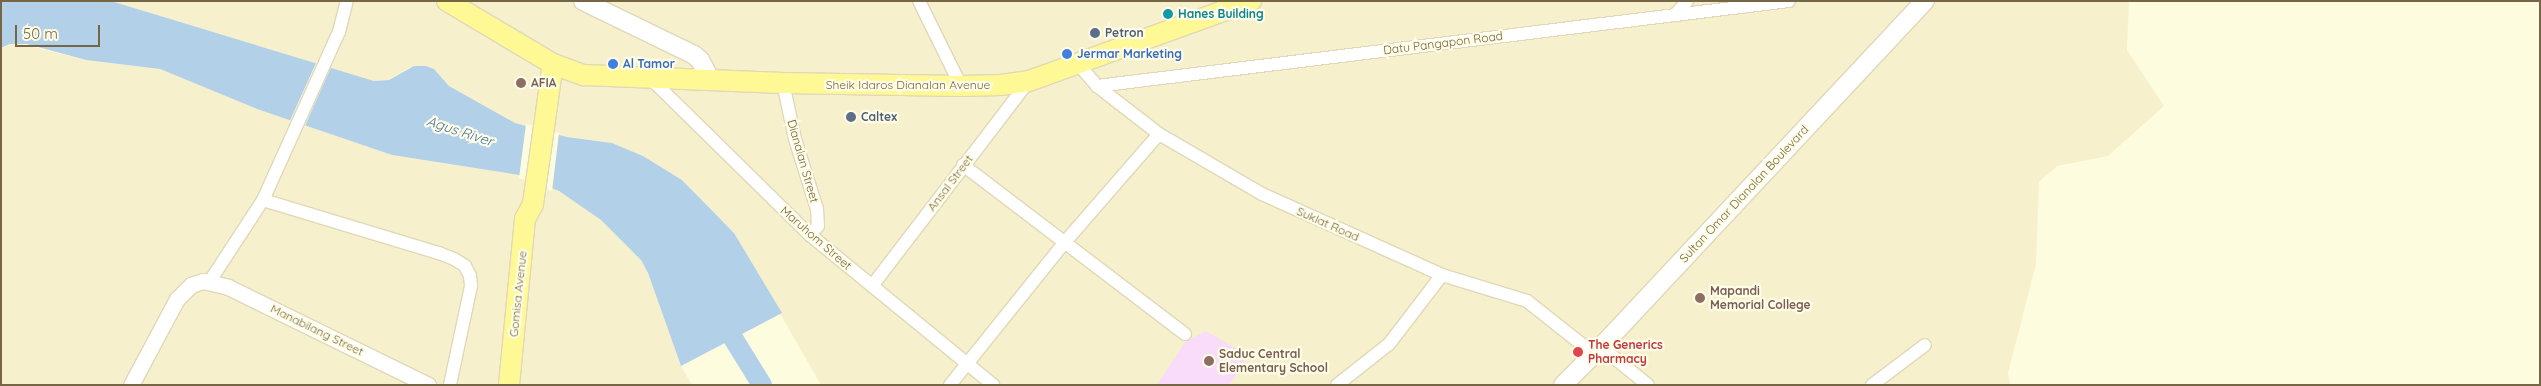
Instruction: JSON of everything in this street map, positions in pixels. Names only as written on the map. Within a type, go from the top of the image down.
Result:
[{"type":"main road","name":"Sheik Idaros Dianalan Avenue","points":[[447,1],[553,64],[584,75],[783,83],[961,86],[1001,86],[1029,80],[1251,1]]},
{"type":"main road","points":[[583,1],[694,55],[700,60],[710,79]]},
{"type":"main road","name":"Sultan Omar Dianalan Boulevard","points":[[1563,385],[1925,1]]},
{"type":"main road","name":"Gomisa Avenue","points":[[509,385],[525,219],[533,199],[553,64]]},
{"type":"main road","name":"Gomisa Avenue","points":[[518,385],[536,220],[533,199]]},
{"type":"street","points":[[131,385],[177,299],[191,286],[206,281],[264,200],[338,32],[347,1]]},
{"type":"street","points":[[919,1],[961,86]]},
{"type":"street","points":[[1675,15],[1687,1]]},
{"type":"street","name":"Datu Pangapon Road","points":[[1097,86],[1789,1]]},
{"type":"street","name":"Suklat Road","points":[[1078,64],[1097,86],[1160,134],[1262,194],[1442,275],[1527,301],[1648,385]]},
{"type":"street","name":"Maruhom Street","points":[[650,78],[810,235],[993,385]]},
{"type":"street","name":"Ansal Street","points":[[872,286],[1029,80]]},
{"type":"street","name":"Dianalan Street","points":[[783,83],[795,139],[817,209],[818,226],[810,235]]},
{"type":"street","points":[[950,385],[1065,242],[1160,134]]},
{"type":"street","points":[[964,165],[1185,334]]},
{"type":"street","points":[[264,200],[454,258],[465,266],[470,276],[469,303],[450,385]]},
{"type":"street","points":[[1337,385],[1389,344],[1442,275]]},
{"type":"street","name":"Manabilang Street","points":[[206,281],[236,291],[428,385]]},
{"type":"street","points":[[1872,385],[1925,345]]},
{"type":"shaded area","points":[[111,1],[2129,1],[2127,50],[2164,106],[2108,156],[2057,166],[2039,182],[2036,264],[2008,373],[2010,385],[821,385],[734,233],[682,180],[643,156],[612,143],[567,137],[515,123],[449,86],[434,69],[409,68],[389,80],[374,81]]},
{"type":"shaded area","points":[[18,43],[86,60],[160,69],[257,109],[392,155],[519,175],[559,191],[601,220],[641,260],[648,273],[681,366],[692,385],[1,385],[1,48]]},
{"type":"shaded area","name":"Saduc Central Elementary School","points":[[1206,331],[1247,355],[1243,367],[1229,385],[1157,385],[1185,342]]},
{"type":"water","points":[[1,1],[111,1],[374,81],[389,80],[414,66],[426,66],[434,69],[449,86],[515,123],[567,137],[612,143],[643,156],[682,180],[734,233],[782,313],[681,366],[648,273],[641,260],[601,220],[559,191],[519,175],[392,155],[257,109],[160,69],[86,60],[27,44],[10,44],[1,48]]},
{"type":"pier","points":[[317,61],[332,65],[304,128],[289,123]]},
{"type":"pier","points":[[526,124],[559,133],[552,191],[519,178]]},
{"type":"waterway","name":"Agus River","points":[[720,317],[762,385]]},
{"type":"place","name":"Hanes Building","points":[[1168,14]]},
{"type":"place","name":"Petron","points":[[1095,33]]},
{"type":"place","name":"Jermar Marketing","points":[[1067,54]]},
{"type":"place","name":"Al Tamor","points":[[613,64]]},
{"type":"place","name":"AFIA","points":[[521,83]]},
{"type":"place","name":"Caltex","points":[[851,117]]},
{"type":"place","name":"Mapandi Memorial College","points":[[1700,298]]},
{"type":"place","name":"The Generics Pharmacy","points":[[1578,352]]},
{"type":"place","name":"Saduc Central Elementary School","points":[[1209,361]]}]
